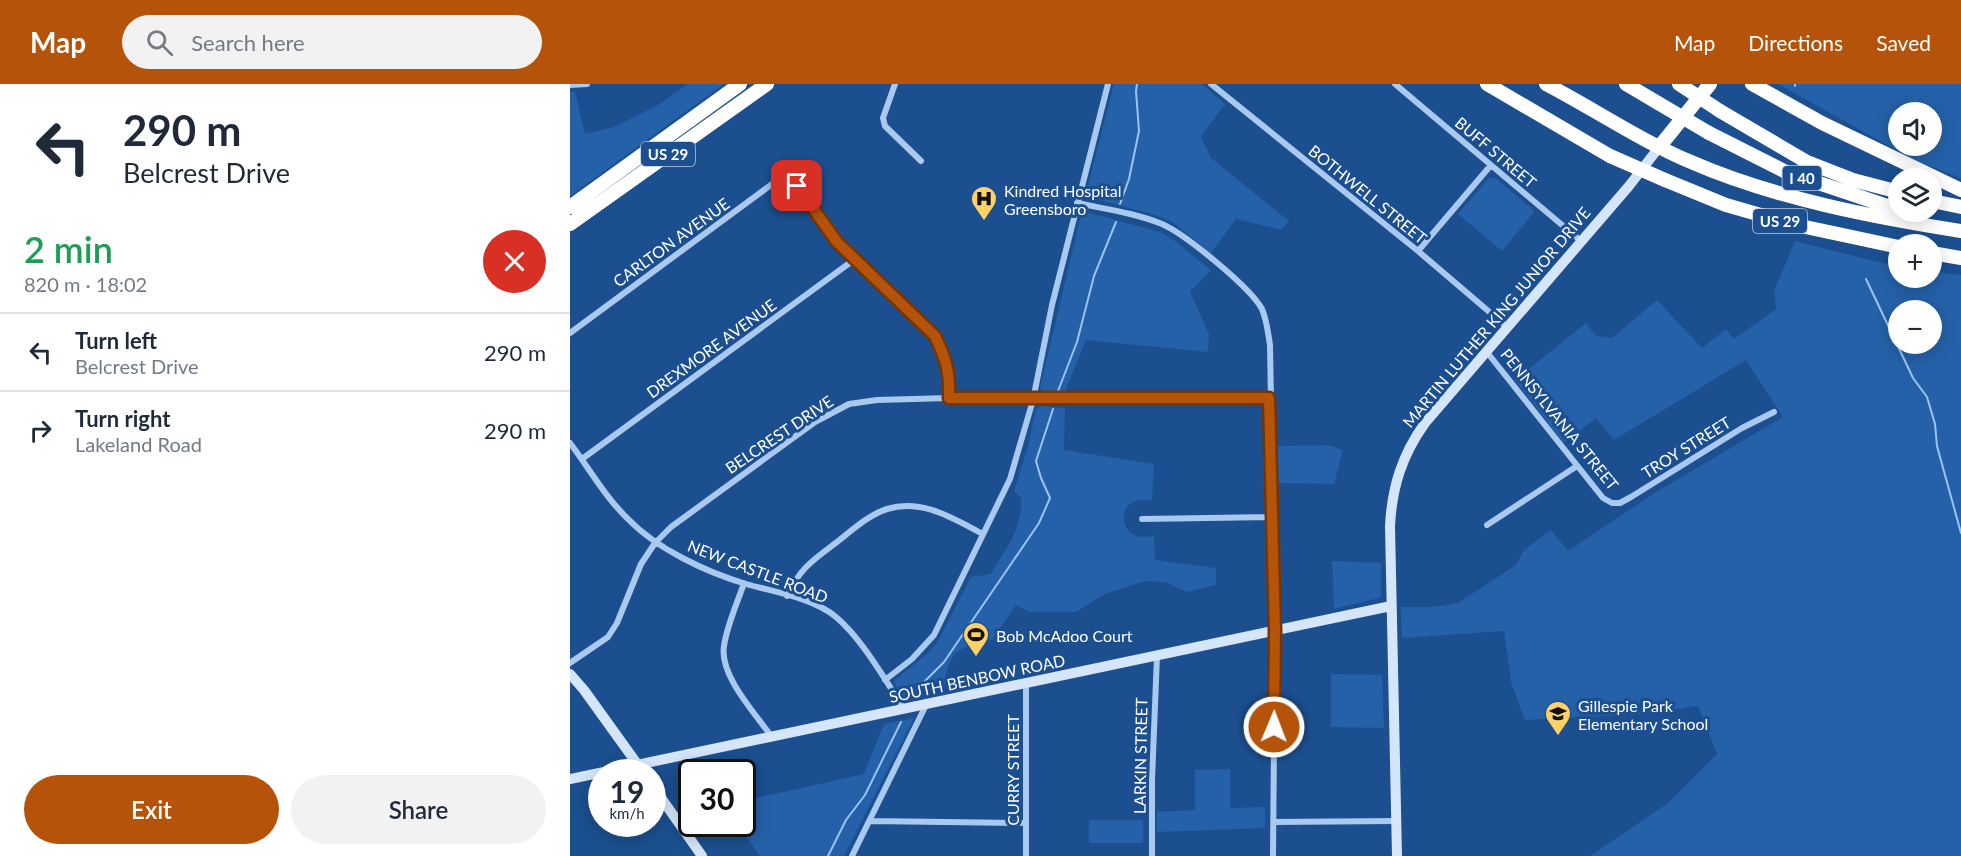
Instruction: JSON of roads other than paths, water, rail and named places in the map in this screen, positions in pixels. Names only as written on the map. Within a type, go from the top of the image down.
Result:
[{"type":"highway","name":"US 29","points":[[570,207],[740,84]]},
{"type":"highway","name":"US 29","points":[[570,224],[767,84]]},
{"type":"highway","name":"US 29","points":[[1487,84],[1610,156],[1726,206],[1796,225],[1888,245]]},
{"type":"highway","points":[[1546,84],[1659,146],[1732,179],[1828,205],[1961,231]]},
{"type":"highway","name":"I 40","points":[[1626,84],[1709,133],[1786,172],[1888,206]]},
{"type":"highway","name":"I 40","points":[[1679,84],[1807,162],[1853,180],[1888,189]]},
{"type":"highway","name":"MARTIN LUTHER KING JUNIOR DRIVE","points":[[1659,146],[1710,84]]},
{"type":"highway","points":[[1752,84],[1822,123],[1961,190]]},
{"type":"highway","points":[[1942,203],[1961,207]]},
{"type":"highway","points":[[1934,222],[1961,231]]},
{"type":"highway","points":[[1942,255],[1961,258]]},
{"type":"main road","name":"MARTIN LUTHER KING JUNIOR DRIVE","points":[[1396,856],[1390,606],[1391,508],[1404,456],[1425,423],[1629,186],[1659,146]]},
{"type":"main road","name":"SOUTH BENBOW ROAD","points":[[666,762],[771,736],[1390,606]]},
{"type":"main road","points":[[570,674],[633,759]]},
{"type":"main road","name":"SOUTH BENBOW ROAD","points":[[570,779],[588,776]]},
{"type":"main road","points":[[666,805],[702,856]]},
{"type":"street","points":[[570,85],[587,84]]},
{"type":"street","points":[[895,84],[883,118],[885,126],[921,161]]},
{"type":"street","points":[[885,680],[912,659],[934,635],[1010,479],[1033,400],[1052,305],[1108,84]]},
{"type":"street","name":"BOTHWELL STREET","points":[[1211,84],[1418,251],[1507,327]]},
{"type":"street","name":"BUFF STREET","points":[[1395,84],[1581,241]]},
{"type":"street","points":[[1418,251],[1491,165]]},
{"type":"street","name":"CARLTON AVENUE","points":[[570,333],[787,173],[837,242],[855,259]]},
{"type":"street","points":[[1077,202],[1149,219],[1181,235],[1238,281],[1254,297],[1268,325],[1275,631],[1273,856]]},
{"type":"street","points":[[855,259],[935,336],[944,354],[950,375],[949,398]]},
{"type":"street","name":"DREXMORE AVENUE","points":[[582,459],[855,259]]},
{"type":"street","name":"PENNSYLVANIA STREET","points":[[1486,351],[1603,498],[1612,503]]},
{"type":"street","name":"BELCREST DRIVE","points":[[570,663],[600,642],[612,630],[622,613],[641,564],[670,526],[815,422],[849,404],[877,400],[949,398],[1033,400],[1269,398]]},
{"type":"street","name":"TROY STREET","points":[[1612,503],[1620,503],[1631,497],[1742,428],[1774,412]]},
{"type":"street","name":"NEW CASTLE ROAD","points":[[570,443],[626,518],[655,543],[670,552],[744,583],[816,605],[834,615],[851,631],[904,708]]},
{"type":"street","points":[[1487,525],[1577,466]]},
{"type":"street","points":[[787,596],[795,579],[808,563],[886,509],[902,506],[936,510],[983,534]]},
{"type":"street","points":[[1142,519],[1272,517]]},
{"type":"street","points":[[744,583],[725,641],[724,660],[729,676],[771,736]]},
{"type":"street","name":"LARKIN STREET","points":[[1152,856],[1152,780],[1157,656]]},
{"type":"street","name":"CURRY STREET","points":[[1026,683],[1026,856]]},
{"type":"street","points":[[852,856],[927,703]]},
{"type":"street","points":[[871,820],[1026,823]]},
{"type":"street","points":[[1273,822],[1396,821]]},
{"type":"waterway","points":[[1120,204],[1129,179],[1139,131],[1137,84]]},
{"type":"waterway","points":[[1058,391],[1077,342],[1094,276],[1116,222]]},
{"type":"waterway","points":[[1866,279],[1913,378],[1927,397],[1935,424],[1937,446],[1961,533]]},
{"type":"waterway","points":[[909,697],[944,662],[1039,523],[1050,498],[1036,461],[1053,409]]},
{"type":"waterway","points":[[828,856],[846,820],[865,795],[901,722]]},
{"type":"place","name":"Kindred Hospital Greensboro","points":[[984,222]]},
{"type":"place","name":"Bob McAdoo Court","points":[[976,658]]},
{"type":"place","name":"Gillespie Park Elementary School","points":[[1558,737]]}]
